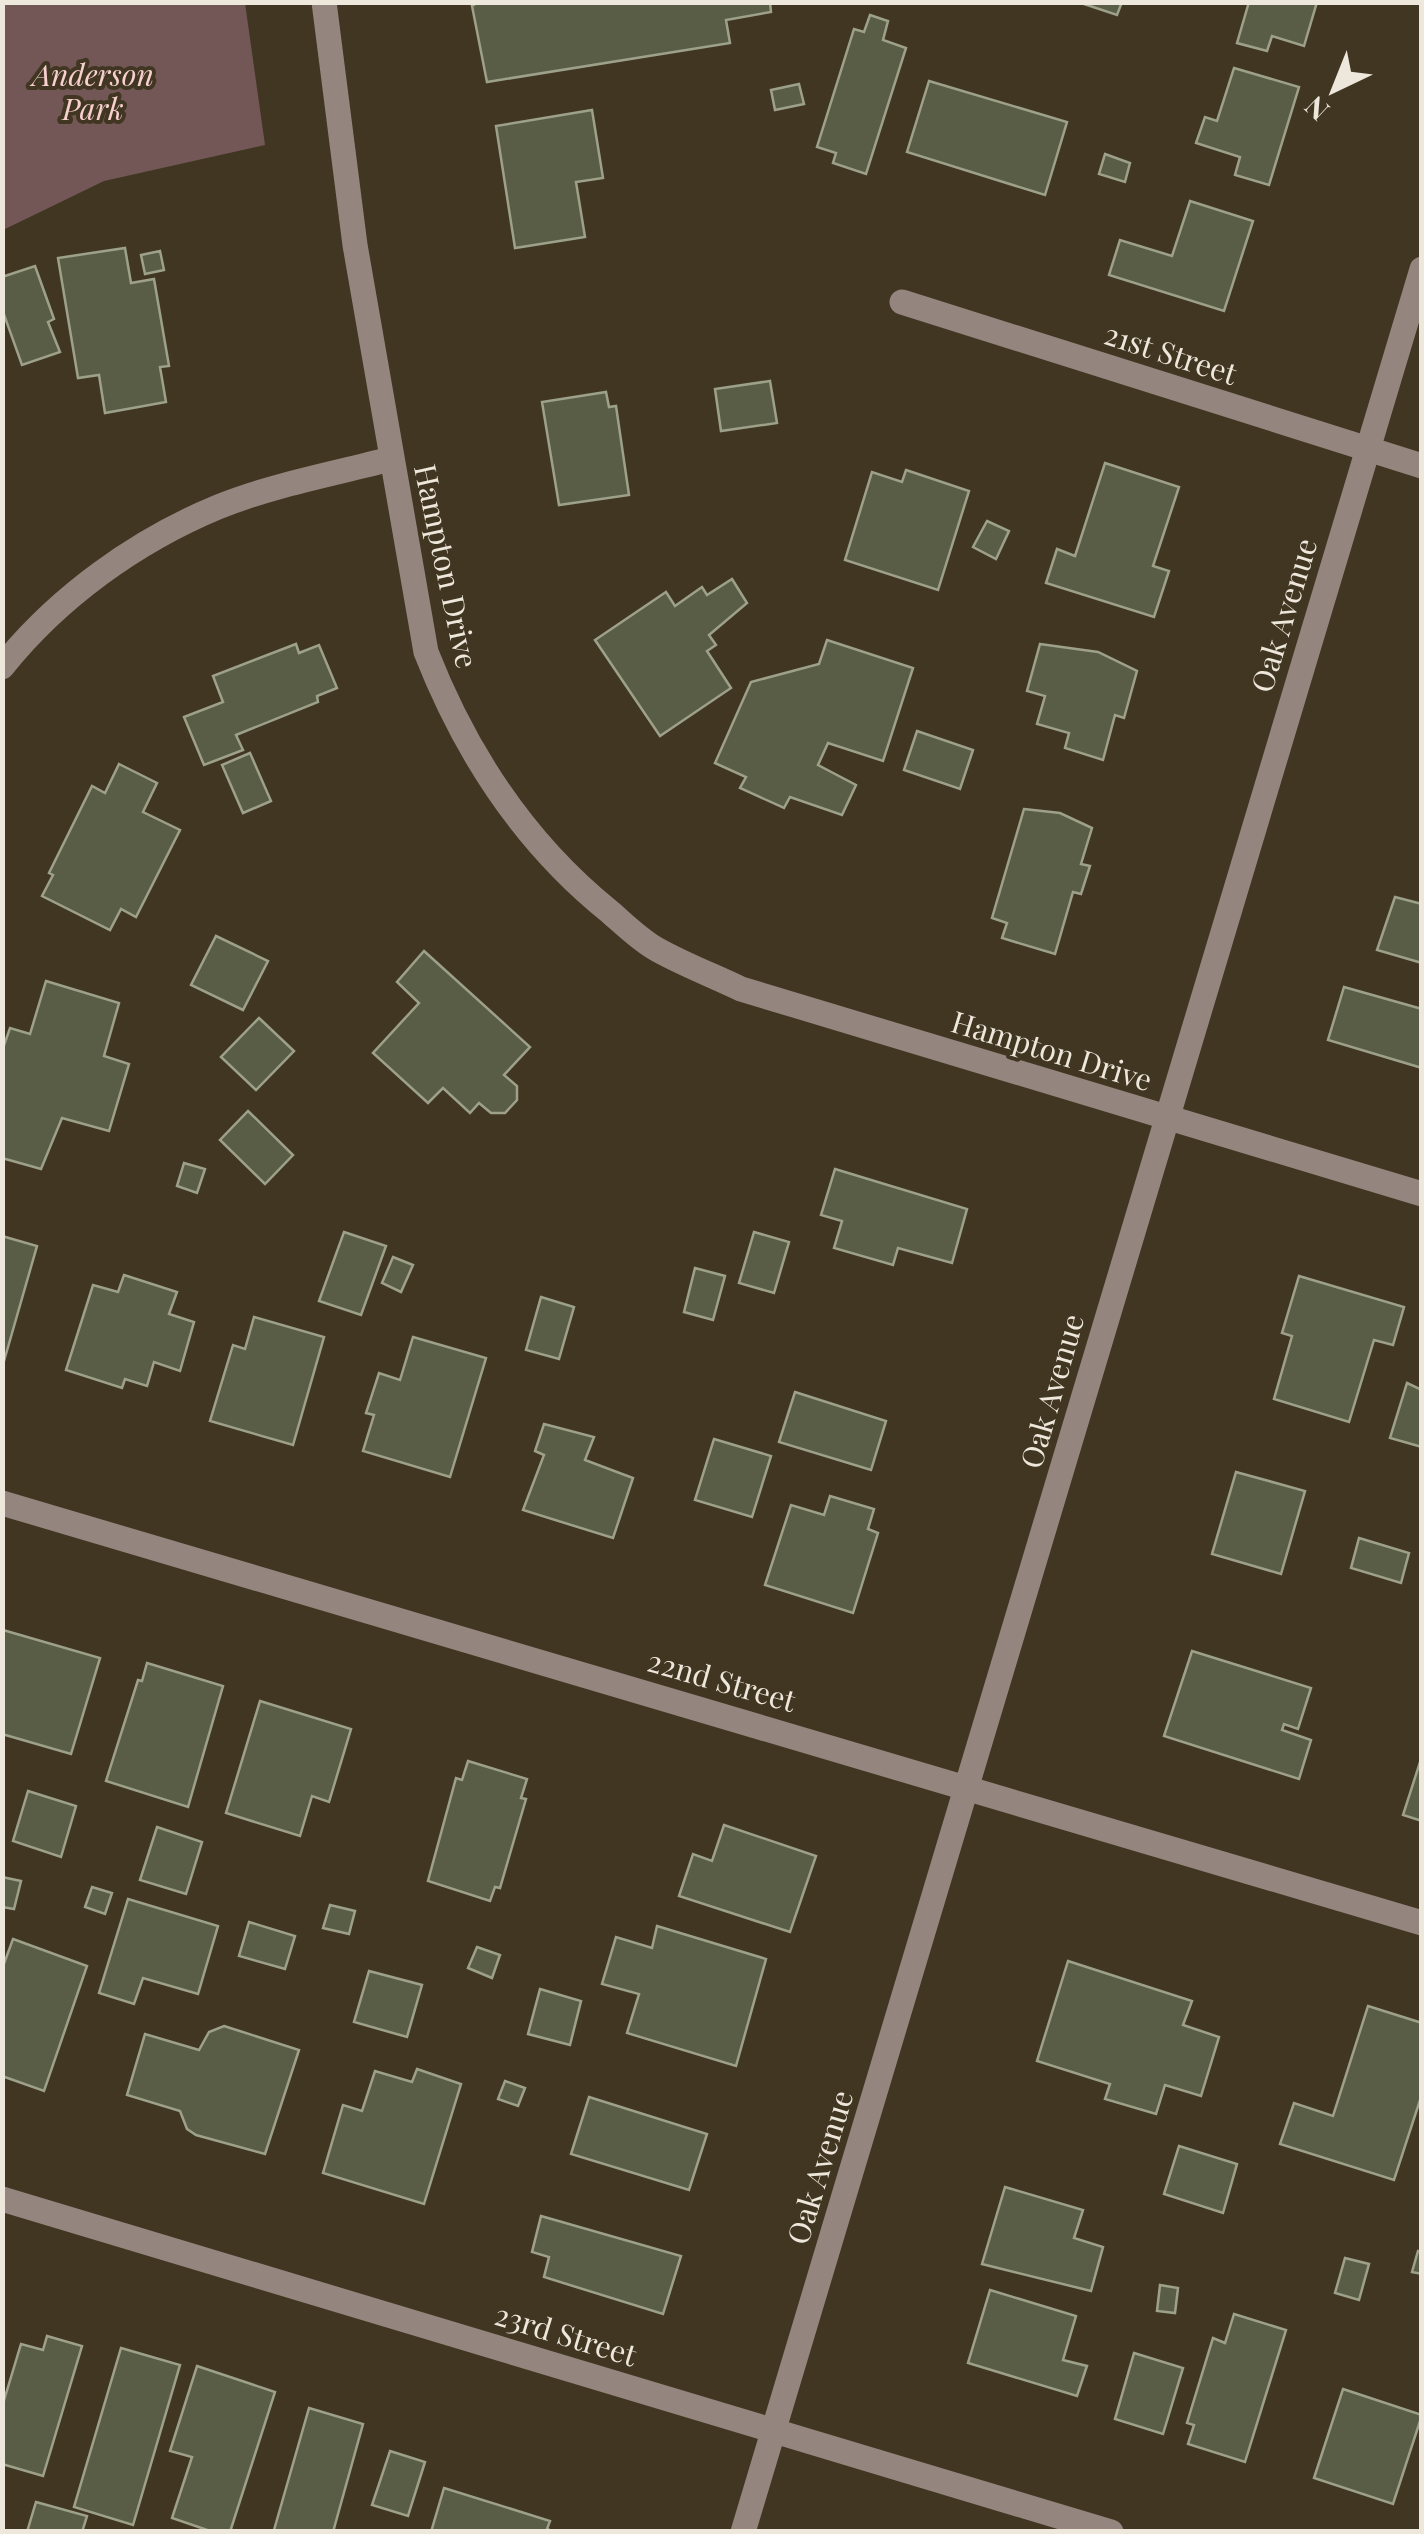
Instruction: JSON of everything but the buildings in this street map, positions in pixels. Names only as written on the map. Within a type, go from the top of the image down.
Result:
[{"type":"street","name":"Hampton Drive","points":[[324,2],[390,459],[426,652],[450,714],[491,784],[536,842],[591,896],[655,949],[742,989],[1422,1194]]},
{"type":"street","name":"Oak Avenue","points":[[744,2532],[1422,269]]},
{"type":"street","name":"21st Street","points":[[902,302],[1422,466]]},
{"type":"street","points":[[2,667],[76,592],[146,543],[220,506],[390,459]]},
{"type":"street","name":"22nd Street","points":[[2,1503],[1422,1923]]},
{"type":"street","name":"23rd Street","points":[[2,2200],[1111,2532]]},
{"type":"green space","name":"Anderson Park","points":[[3,2],[245,3],[265,145],[104,181],[3,230]]}]
